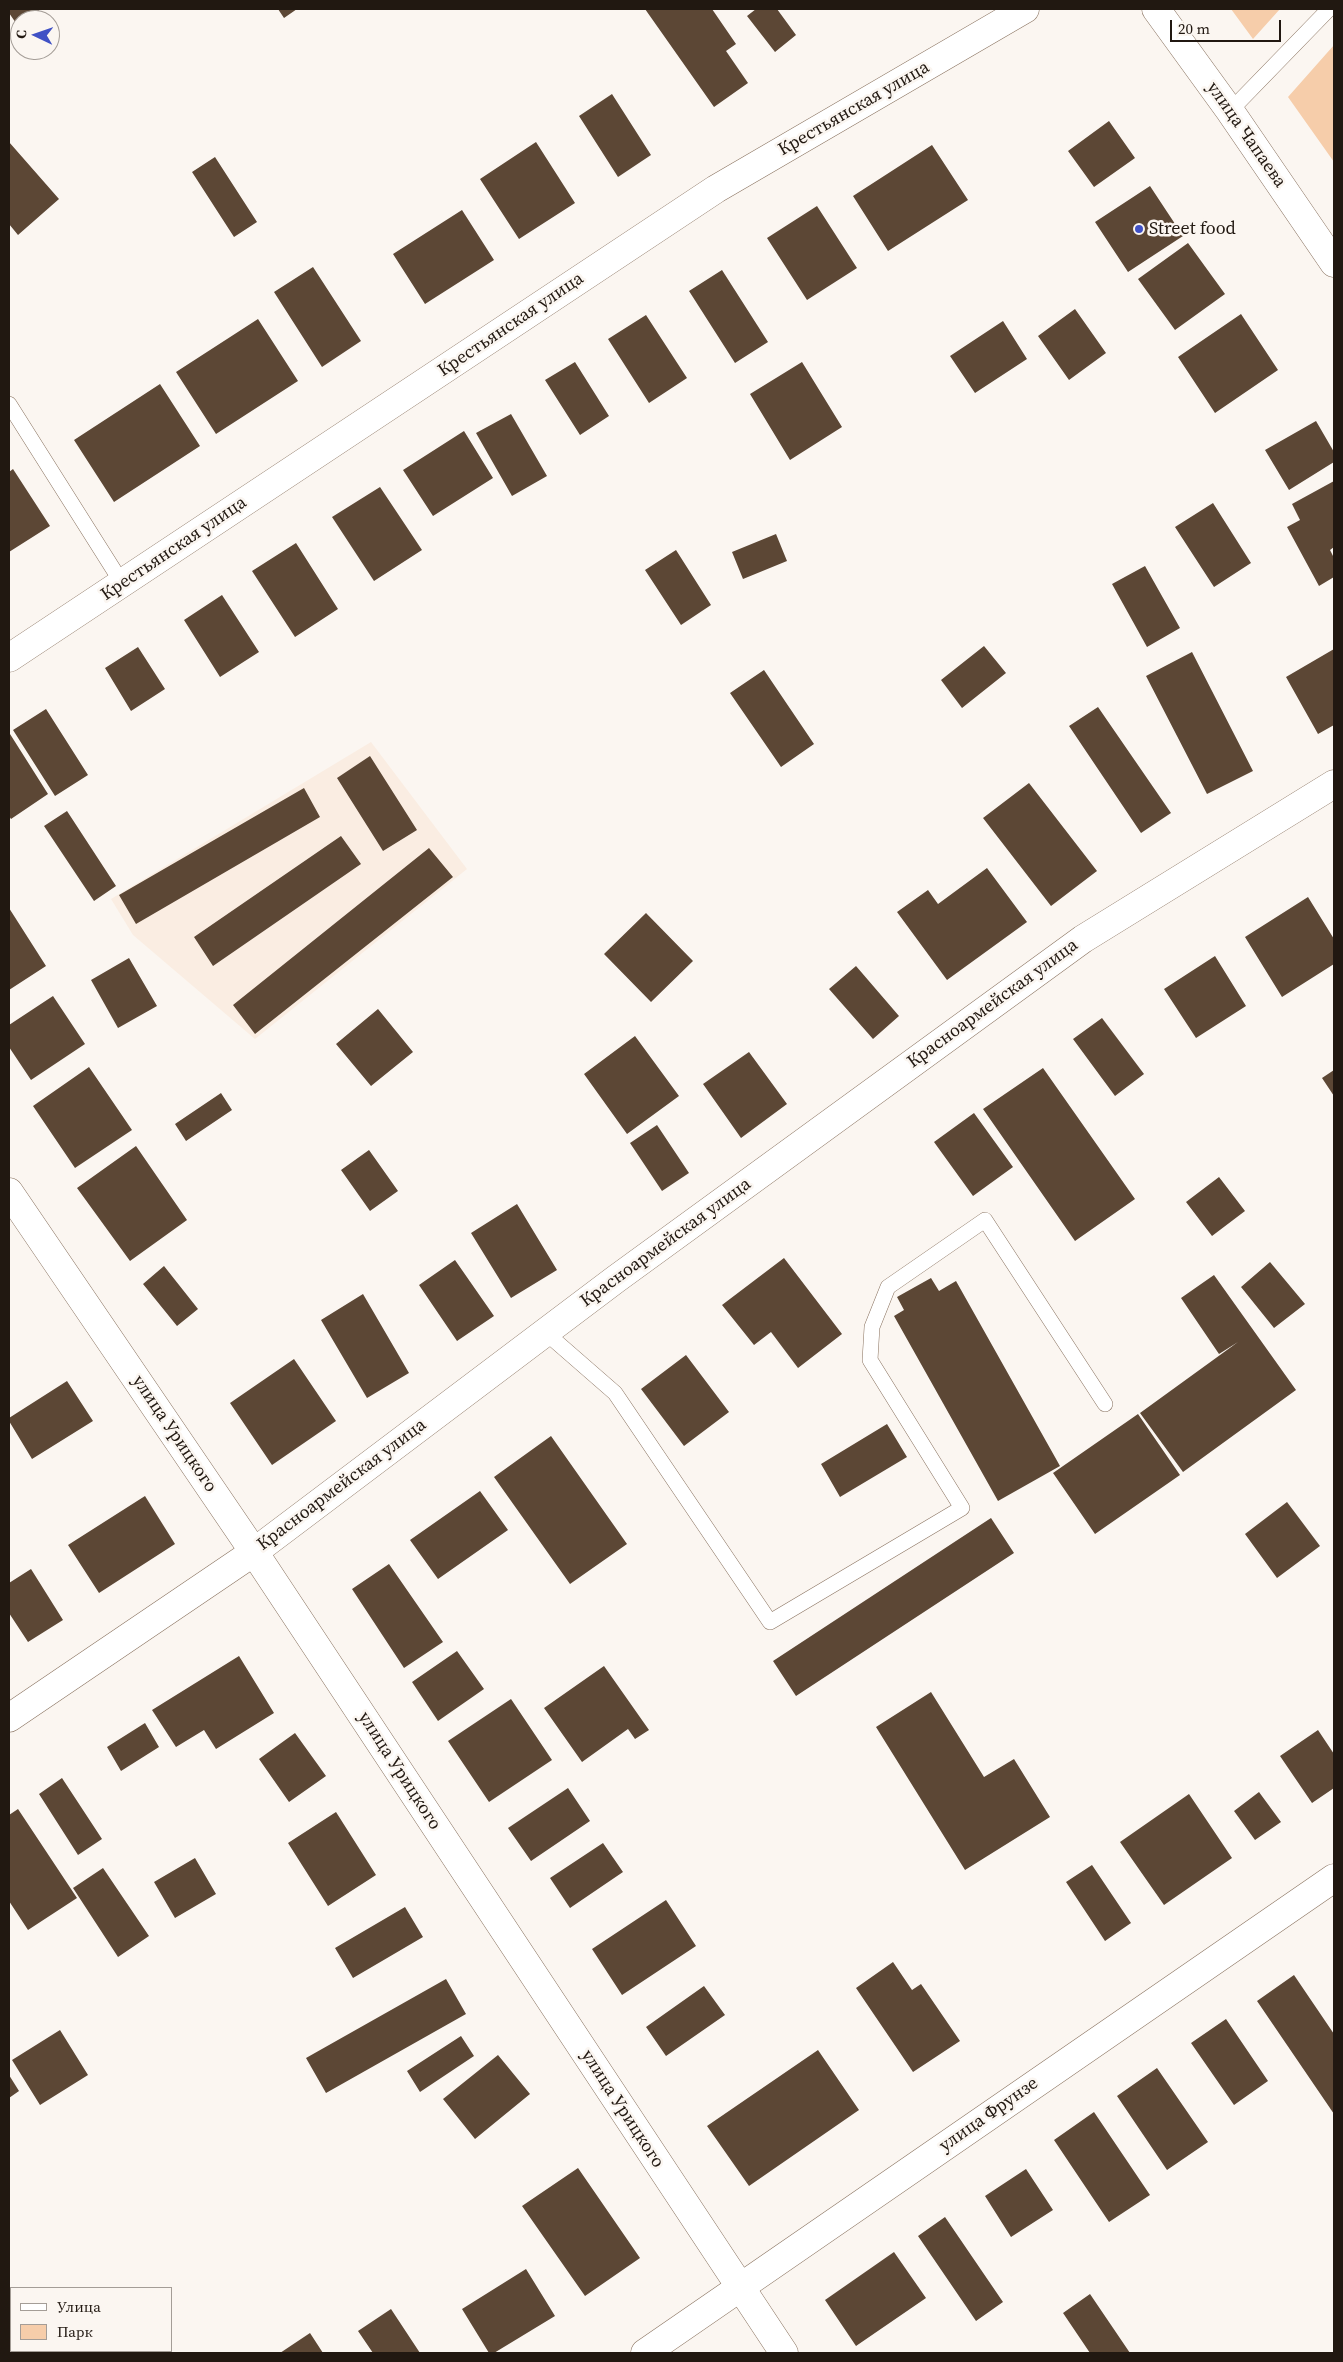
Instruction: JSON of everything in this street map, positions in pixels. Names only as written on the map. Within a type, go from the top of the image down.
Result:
[{"type":"street","name":"Крестьянская улица","points":[[9,658],[716,189],[1025,9]]},
{"type":"street","name":"улица Чапаева","points":[[1156,9],[1230,111],[1334,263]]},
{"type":"street","name":"Красноармейская улица","points":[[9,1718],[254,1552],[545,1332],[1083,939],[1334,784]]},
{"type":"street","name":"улица Урицкого","points":[[9,1192],[254,1552],[784,2353]]},
{"type":"street","name":"улица Фрунзе","points":[[644,2353],[1334,1878]]},
{"type":"lane","points":[[1230,111],[1329,9]]},
{"type":"lane","points":[[9,404],[122,583]]},
{"type":"lane","points":[[545,1332],[615,1393],[770,1622],[962,1508],[870,1360],[872,1326],[888,1286],[985,1220],[1105,1404]]},
{"type":"shaded area","points":[[371,742],[467,869],[255,1039],[133,935],[111,899]]},
{"type":"green space","points":[[1231,9],[1280,9],[1253,39]]},
{"type":"green space","points":[[1334,45],[1334,162],[1288,97]]},
{"type":"building","points":[[9,9],[41,9],[10,10],[10,14]]},
{"type":"building","points":[[278,9],[297,9],[284,18]]},
{"type":"building","points":[[645,9],[712,9],[736,44],[726,51],[748,83],[714,107]]},
{"type":"building","points":[[756,9],[777,9],[796,35],[775,52],[747,16]]},
{"type":"building","points":[[612,94],[651,155],[618,177],[579,116]]},
{"type":"building","points":[[1109,121],[1135,158],[1094,187],[1068,151]]},
{"type":"building","points":[[9,142],[59,199],[18,235],[9,224]]},
{"type":"building","points":[[536,142],[575,203],[519,239],[480,179]]},
{"type":"building","points":[[932,145],[968,200],[888,251],[853,196]]},
{"type":"building","points":[[215,157],[257,222],[234,237],[192,172]]},
{"type":"building","name":"Street food","points":[[1150,186],[1183,236],[1128,272],[1095,222]]},
{"type":"building","points":[[817,206],[857,268],[807,300],[767,238]]},
{"type":"building","points":[[462,210],[494,260],[425,304],[393,254]]},
{"type":"building","points":[[1188,243],[1225,294],[1175,330],[1138,279]]},
{"type":"building","points":[[313,267],[361,341],[322,367],[274,292]]},
{"type":"building","points":[[722,270],[768,342],[735,363],[689,291]]},
{"type":"building","points":[[1075,309],[1106,353],[1069,380],[1038,336]]},
{"type":"building","points":[[1241,314],[1278,370],[1215,413],[1178,357]]},
{"type":"building","points":[[646,315],[687,378],[649,403],[608,339]]},
{"type":"building","points":[[258,319],[298,381],[216,434],[176,372]]},
{"type":"building","points":[[1003,321],[1027,359],[975,393],[950,356]]},
{"type":"building","points":[[575,362],[609,416],[580,435],[545,380]]},
{"type":"building","points":[[802,362],[842,427],[790,460],[750,394]]},
{"type":"building","points":[[160,384],[200,446],[114,502],[74,440]]},
{"type":"building","points":[[511,414],[547,476],[512,496],[476,433]]},
{"type":"building","points":[[1316,421],[1334,452],[1334,462],[1289,490],[1265,450]]},
{"type":"building","points":[[464,431],[493,478],[433,516],[403,470]]},
{"type":"building","points":[[13,469],[50,526],[9,552],[9,472]]},
{"type":"building","points":[[1334,481],[1334,547],[1330,550],[1334,558],[1334,577],[1319,586],[1287,527],[1300,520],[1292,504]]},
{"type":"building","points":[[380,487],[422,550],[374,581],[332,517]]},
{"type":"building","points":[[1213,503],[1251,563],[1214,587],[1175,527]]},
{"type":"building","points":[[776,534],[787,561],[743,579],[732,552]]},
{"type":"building","points":[[296,543],[338,609],[295,637],[252,571]]},
{"type":"building","points":[[676,550],[711,605],[681,625],[645,570]]},
{"type":"building","points":[[1145,566],[1180,628],[1147,647],[1112,584]]},
{"type":"building","points":[[222,595],[259,652],[220,677],[184,620]]},
{"type":"building","points":[[984,646],[1006,673],[962,708],[941,680]]},
{"type":"building","points":[[138,647],[165,689],[131,711],[105,668]]},
{"type":"building","points":[[1334,649],[1334,725],[1318,734],[1286,677]]},
{"type":"building","points":[[1192,652],[1253,771],[1207,794],[1146,676]]},
{"type":"building","points":[[764,670],[814,744],[781,767],[730,693]]},
{"type":"building","points":[[1098,707],[1171,813],[1141,833],[1069,726]]},
{"type":"building","points":[[46,709],[88,775],[55,796],[13,730]]},
{"type":"building","points":[[10,734],[48,794],[11,819],[9,816]]},
{"type":"building","points":[[370,756],[417,830],[383,851],[337,778]]},
{"type":"building","points":[[1029,783],[1097,871],[1051,906],[983,818]]},
{"type":"building","points":[[304,788],[320,817],[136,924],[119,895]]},
{"type":"building","points":[[67,811],[116,886],[94,901],[44,826]]},
{"type":"building","points":[[341,836],[361,864],[213,966],[194,937]]},
{"type":"building","points":[[429,848],[453,877],[255,1034],[233,1005]]},
{"type":"building","points":[[987,868],[1027,922],[947,980],[897,912],[928,890],[938,904]]},
{"type":"building","points":[[1308,897],[1334,939],[1334,964],[1282,997],[1245,937]]},
{"type":"building","points":[[9,908],[46,966],[9,990]]},
{"type":"building","points":[[646,913],[693,961],[651,1002],[604,954]]},
{"type":"building","points":[[1215,956],[1246,1006],[1196,1038],[1164,989]]},
{"type":"building","points":[[129,958],[157,1006],[118,1028],[91,980]]},
{"type":"building","points":[[856,966],[899,1016],[873,1039],[829,989]]},
{"type":"building","points":[[53,996],[85,1044],[31,1080],[9,1047],[9,1025]]},
{"type":"building","points":[[378,1009],[413,1052],[371,1086],[336,1044]]},
{"type":"building","points":[[1102,1018],[1144,1074],[1115,1096],[1073,1039]]},
{"type":"building","points":[[635,1036],[679,1096],[627,1134],[584,1074]]},
{"type":"building","points":[[749,1052],[787,1104],[741,1138],[703,1084]]},
{"type":"building","points":[[89,1067],[132,1130],[75,1168],[33,1106]]},
{"type":"building","points":[[1043,1068],[1135,1199],[1075,1241],[983,1109]]},
{"type":"building","points":[[1334,1070],[1334,1096],[1322,1078]]},
{"type":"building","points":[[221,1093],[232,1110],[186,1141],[175,1124]]},
{"type":"building","points":[[974,1113],[1013,1167],[973,1196],[934,1142]]},
{"type":"building","points":[[657,1125],[689,1173],[662,1191],[630,1143]]},
{"type":"building","points":[[136,1146],[187,1220],[130,1261],[77,1188]]},
{"type":"building","points":[[369,1150],[398,1191],[370,1211],[341,1170]]},
{"type":"building","points":[[1219,1177],[1245,1211],[1212,1236],[1186,1202]]},
{"type":"building","points":[[517,1204],[557,1270],[511,1298],[471,1233]]},
{"type":"building","points":[[784,1258],[842,1334],[798,1368],[771,1332],[754,1345],[722,1305]]},
{"type":"building","points":[[455,1260],[494,1316],[457,1341],[419,1285]]},
{"type":"building","points":[[1270,1262],[1305,1304],[1274,1328],[1241,1287]]},
{"type":"building","points":[[164,1266],[198,1309],[177,1326],[143,1284]]},
{"type":"building","points":[[1214,1275],[1296,1390],[1183,1472],[1140,1413],[1238,1342],[1219,1354],[1181,1298]]},
{"type":"building","points":[[931,1278],[939,1291],[956,1281],[1060,1466],[998,1501],[894,1316],[904,1310],[897,1297]]},
{"type":"building","points":[[363,1294],[409,1373],[367,1398],[321,1320]]},
{"type":"building","points":[[686,1355],[729,1412],[684,1446],[641,1389]]},
{"type":"building","points":[[294,1359],[336,1421],[272,1465],[230,1403]]},
{"type":"building","points":[[67,1381],[93,1421],[32,1459],[9,1418]]},
{"type":"building","points":[[1138,1414],[1180,1475],[1095,1534],[1053,1473]]},
{"type":"building","points":[[887,1424],[907,1457],[840,1497],[821,1464]]},
{"type":"building","points":[[551,1436],[627,1544],[570,1584],[494,1477]]},
{"type":"building","points":[[480,1491],[508,1530],[438,1579],[410,1540]]},
{"type":"building","points":[[145,1496],[175,1544],[99,1593],[68,1545]]},
{"type":"building","points":[[1287,1502],[1320,1546],[1277,1578],[1245,1534]]},
{"type":"building","points":[[991,1518],[1014,1553],[796,1696],[773,1661]]},
{"type":"building","points":[[389,1564],[443,1642],[404,1668],[352,1589]]},
{"type":"building","points":[[31,1569],[63,1620],[28,1642],[9,1613],[9,1583]]},
{"type":"building","points":[[457,1651],[484,1689],[438,1721],[412,1682]]},
{"type":"building","points":[[239,1656],[274,1713],[216,1749],[204,1730],[176,1747],[152,1710]]},
{"type":"building","points":[[604,1666],[649,1730],[635,1739],[628,1729],[582,1762],[544,1708]]},
{"type":"building","points":[[931,1692],[984,1777],[1014,1759],[1050,1817],[965,1870],[876,1727]]},
{"type":"building","points":[[511,1699],[552,1760],[489,1802],[448,1741]]},
{"type":"building","points":[[145,1723],[159,1747],[121,1771],[107,1747]]},
{"type":"building","points":[[1318,1730],[1334,1754],[1334,1788],[1312,1803],[1280,1756]]},
{"type":"building","points":[[295,1733],[326,1776],[289,1802],[259,1759]]},
{"type":"building","points":[[62,1778],[102,1839],[78,1855],[39,1794]]},
{"type":"building","points":[[568,1788],[590,1821],[531,1861],[508,1828]]},
{"type":"building","points":[[1259,1792],[1281,1822],[1255,1840],[1234,1811]]},
{"type":"building","points":[[1189,1794],[1232,1858],[1164,1905],[1120,1842]]},
{"type":"building","points":[[18,1809],[77,1898],[28,1930],[9,1901],[9,1815]]},
{"type":"building","points":[[336,1812],[376,1875],[328,1906],[288,1843]]},
{"type":"building","points":[[603,1843],[623,1872],[570,1908],[550,1878]]},
{"type":"building","points":[[195,1858],[216,1894],[175,1918],[154,1882]]},
{"type":"building","points":[[1092,1865],[1131,1923],[1105,1941],[1066,1882]]},
{"type":"building","points":[[103,1868],[149,1936],[118,1957],[73,1888]]},
{"type":"building","points":[[666,1900],[696,1946],[622,1995],[592,1949]]},
{"type":"building","points":[[405,1907],[423,1937],[353,1978],[335,1948]]},
{"type":"building","points":[[893,1962],[912,1990],[921,1984],[960,2041],[913,2072],[856,1988]]},
{"type":"building","points":[[1294,1975],[1334,2034],[1334,2114],[1257,2001]]},
{"type":"building","points":[[446,1979],[466,2014],[326,2093],[306,2058]]},
{"type":"building","points":[[704,1986],[725,2015],[666,2056],[646,2027]]},
{"type":"building","points":[[1226,2019],[1268,2081],[1234,2105],[1191,2043]]},
{"type":"building","points":[[60,2030],[88,2075],[40,2105],[12,2060]]},
{"type":"building","points":[[461,2036],[474,2056],[420,2092],[407,2071]]},
{"type":"building","points":[[818,2050],[859,2110],[749,2186],[707,2126]]},
{"type":"building","points":[[498,2055],[530,2094],[475,2139],[443,2099]]},
{"type":"building","points":[[1157,2068],[1208,2142],[1167,2170],[1117,2096]]},
{"type":"building","points":[[9,2075],[19,2091],[9,2098]]},
{"type":"building","points":[[1094,2112],[1150,2195],[1109,2222],[1054,2140]]},
{"type":"building","points":[[578,2168],[640,2258],[585,2296],[522,2206]]},
{"type":"building","points":[[1026,2169],[1053,2210],[1011,2237],[985,2196]]},
{"type":"building","points":[[945,2217],[1003,2302],[976,2321],[918,2236]]},
{"type":"building","points":[[894,2252],[926,2298],[856,2346],[825,2300]]},
{"type":"building","points":[[526,2269],[555,2316],[494,2353],[489,2353],[462,2309]]},
{"type":"building","points":[[1090,2294],[1130,2353],[1090,2353],[1063,2313]]},
{"type":"building","points":[[391,2309],[420,2353],[373,2353],[358,2331]]},
{"type":"building","points":[[310,2333],[323,2353],[280,2353]]},
{"type":"place","name":"Street food","points":[[1139,229]]}]
